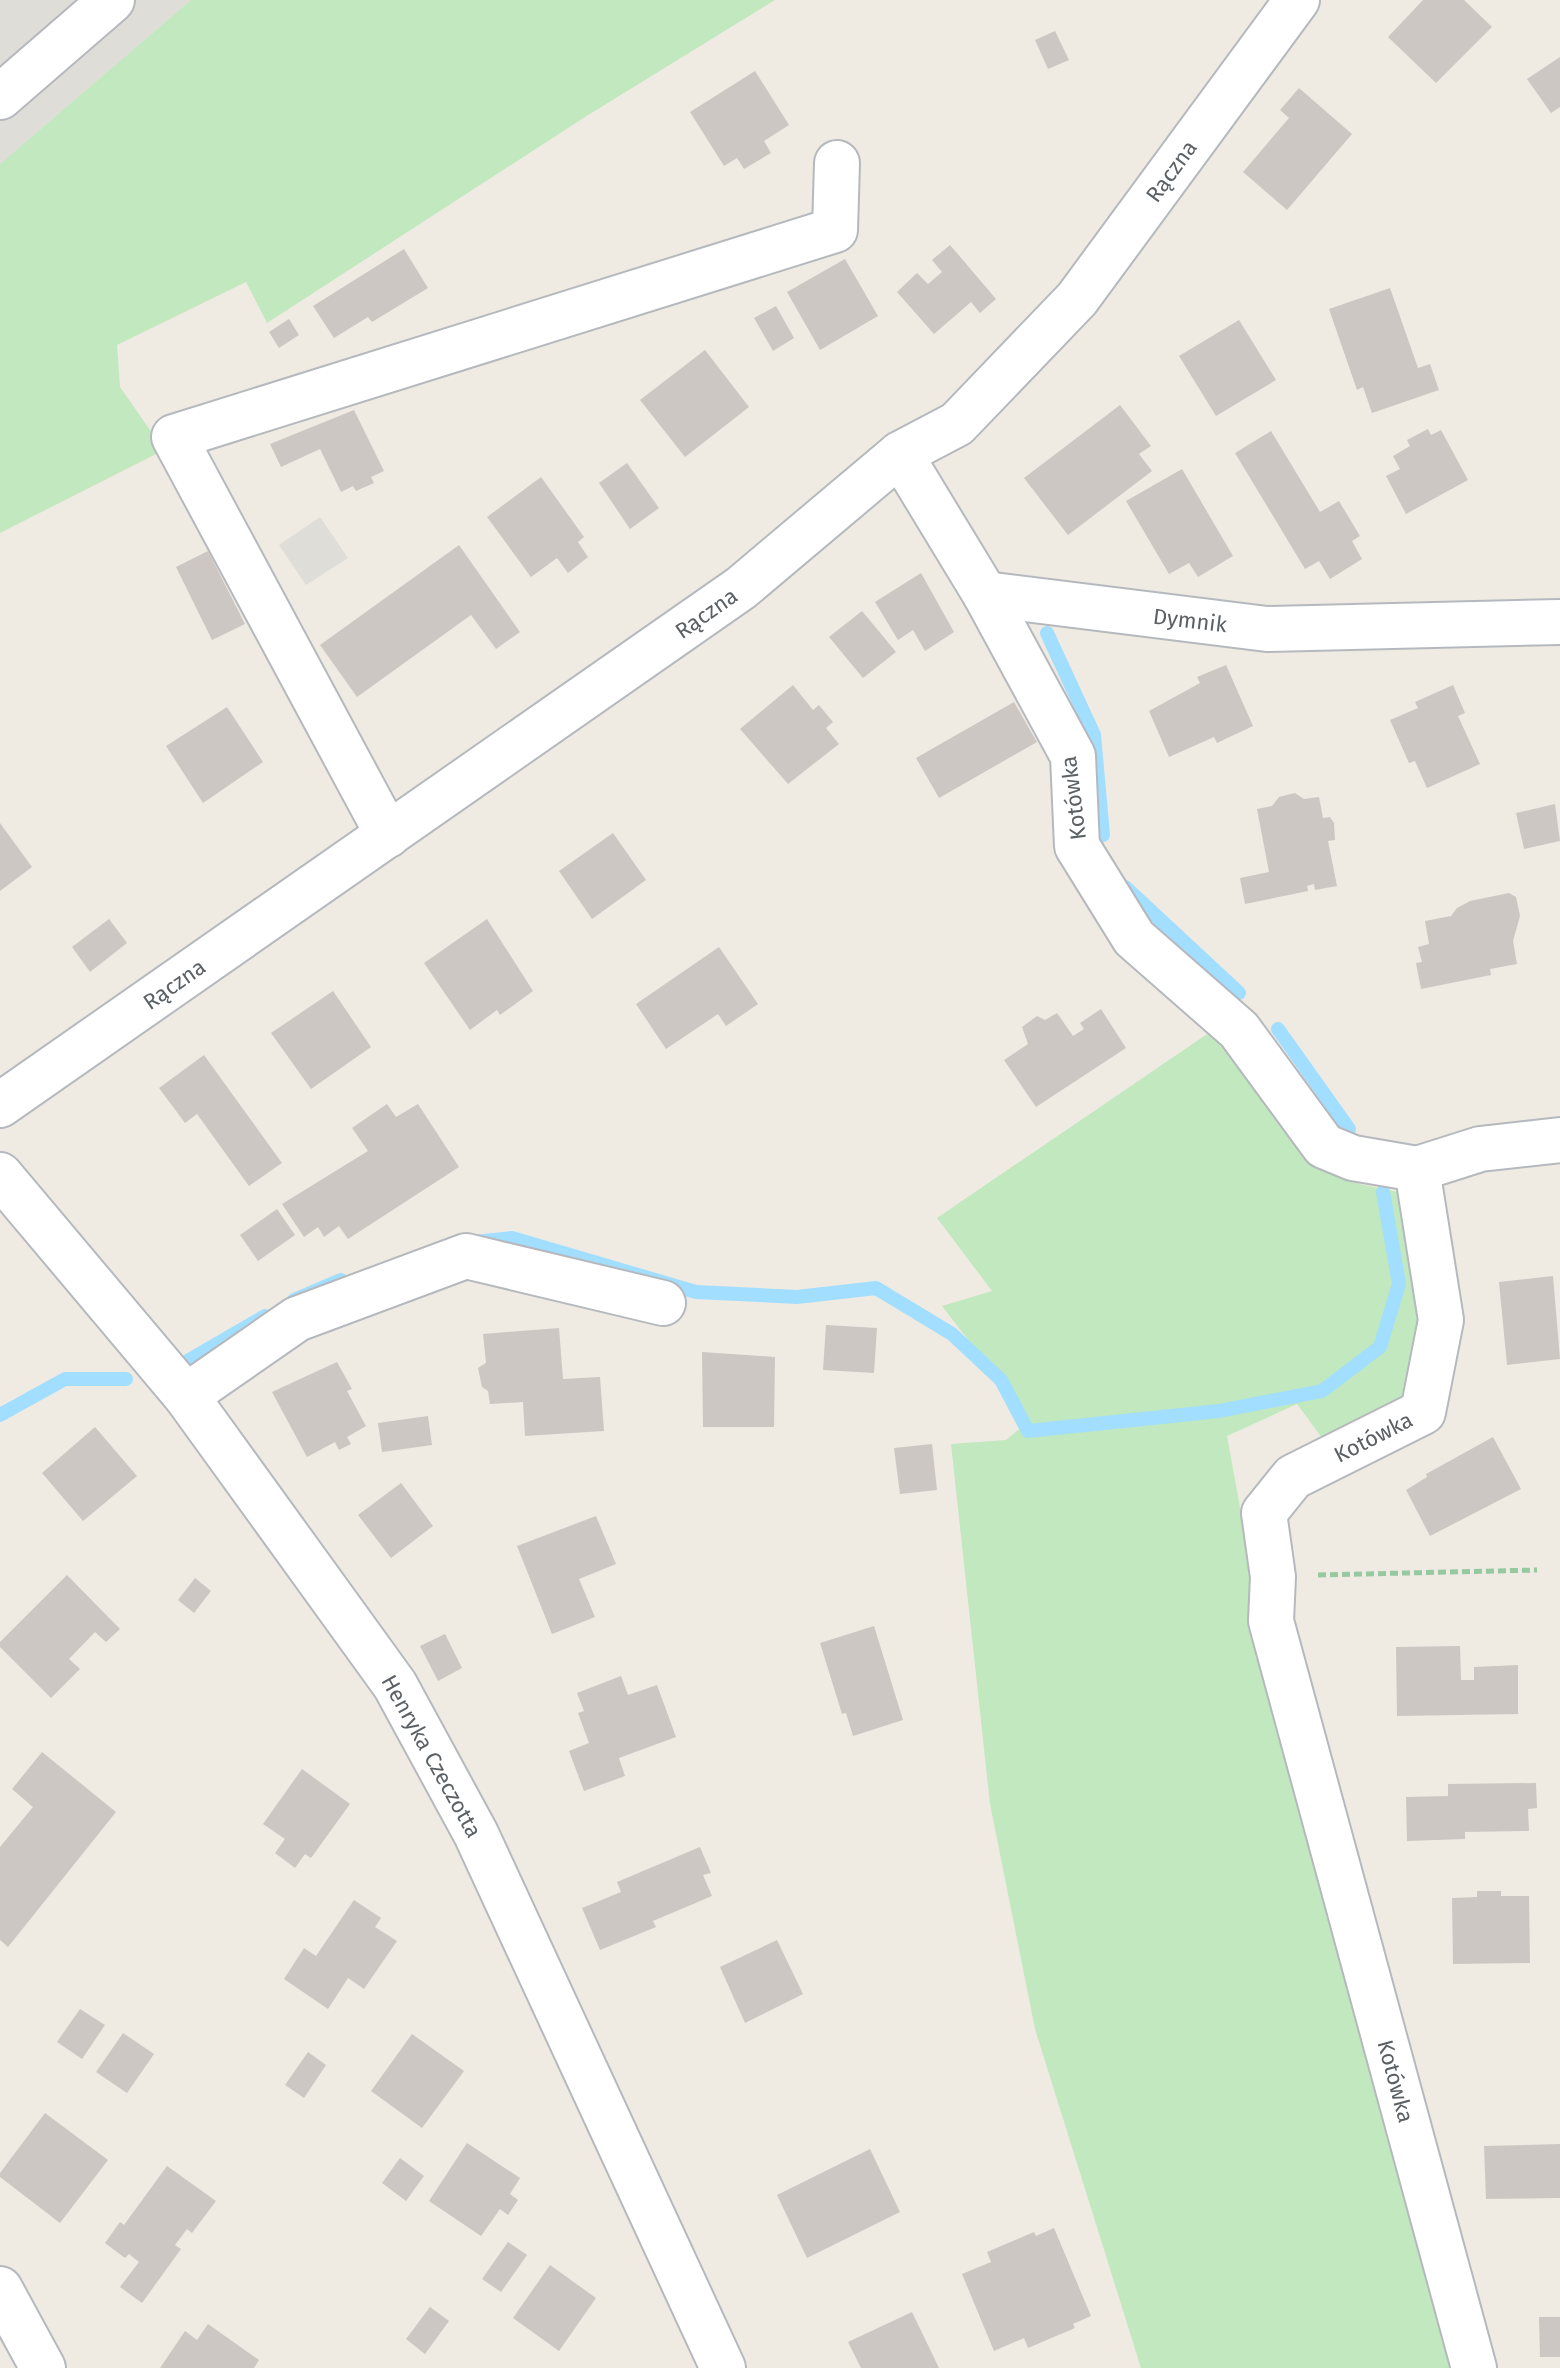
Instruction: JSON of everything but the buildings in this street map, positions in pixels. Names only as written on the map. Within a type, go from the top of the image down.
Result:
[{"type":"street","points":[[0,97],[112,0]]},
{"type":"street","name":"Rączna","points":[[0,1105],[741,588],[900,454],[957,424],[1077,299],[1297,0]]},
{"type":"street","points":[[388,835],[174,437],[835,230],[837,163]]},
{"type":"street","points":[[900,454],[985,594]]},
{"type":"street","name":"Dymnik","points":[[985,594],[1267,629],[1560,622]]},
{"type":"street","name":"Kotówka","points":[[985,594],[1073,756],[1077,846],[1134,938],[1239,1030],[1324,1146],[1353,1158],[1417,1169],[1441,1320],[1423,1412],[1293,1477],[1264,1513],[1273,1577],[1271,1621],[1474,2368]]},
{"type":"street","points":[[1417,1169],[1480,1149],[1560,1140]]},
{"type":"street","name":"Henryka Czeczotta","points":[[0,1175],[186,1396],[395,1685],[476,1834],[723,2368]]},
{"type":"street","points":[[186,1396],[297,1319],[466,1256],[663,1303]]},
{"type":"street","points":[[0,2289],[43,2368]]},
{"type":"path","points":[[1273,1577],[1537,1570]]},
{"type":"shaded area","points":[[0,0],[191,0],[0,164]]},
{"type":"shaded area","points":[[320,517],[348,558],[306,585],[279,545]]},
{"type":"green space","points":[[191,0],[775,0],[585,117],[267,323],[246,282],[117,345],[120,387],[164,450],[0,533],[0,164]]},
{"type":"green space","points":[[1216,1028],[1333,1167],[1359,1184],[1403,1193],[1414,1242],[1422,1315],[1414,1389],[1328,1446],[1297,1404],[1227,1436],[1248,1551],[1452,2368],[1141,2368],[1035,2029],[990,1804],[951,1444],[1006,1440],[1030,1420],[942,1306],[992,1291],[937,1218]]},
{"type":"waterway","points":[[1047,633],[1094,735],[1103,835]]},
{"type":"waterway","points":[[1125,887],[1239,993]]},
{"type":"waterway","points":[[1278,1029],[1349,1129]]},
{"type":"waterway","points":[[475,1242],[512,1238],[696,1292],[797,1297],[876,1288],[952,1334],[1001,1380],[1028,1431],[1219,1411],[1322,1391],[1380,1347],[1399,1284],[1383,1192]]},
{"type":"waterway","points":[[294,1300],[341,1280]]},
{"type":"waterway","points":[[184,1363],[265,1316]]},
{"type":"waterway","points":[[0,1415],[65,1379],[126,1379]]}]
